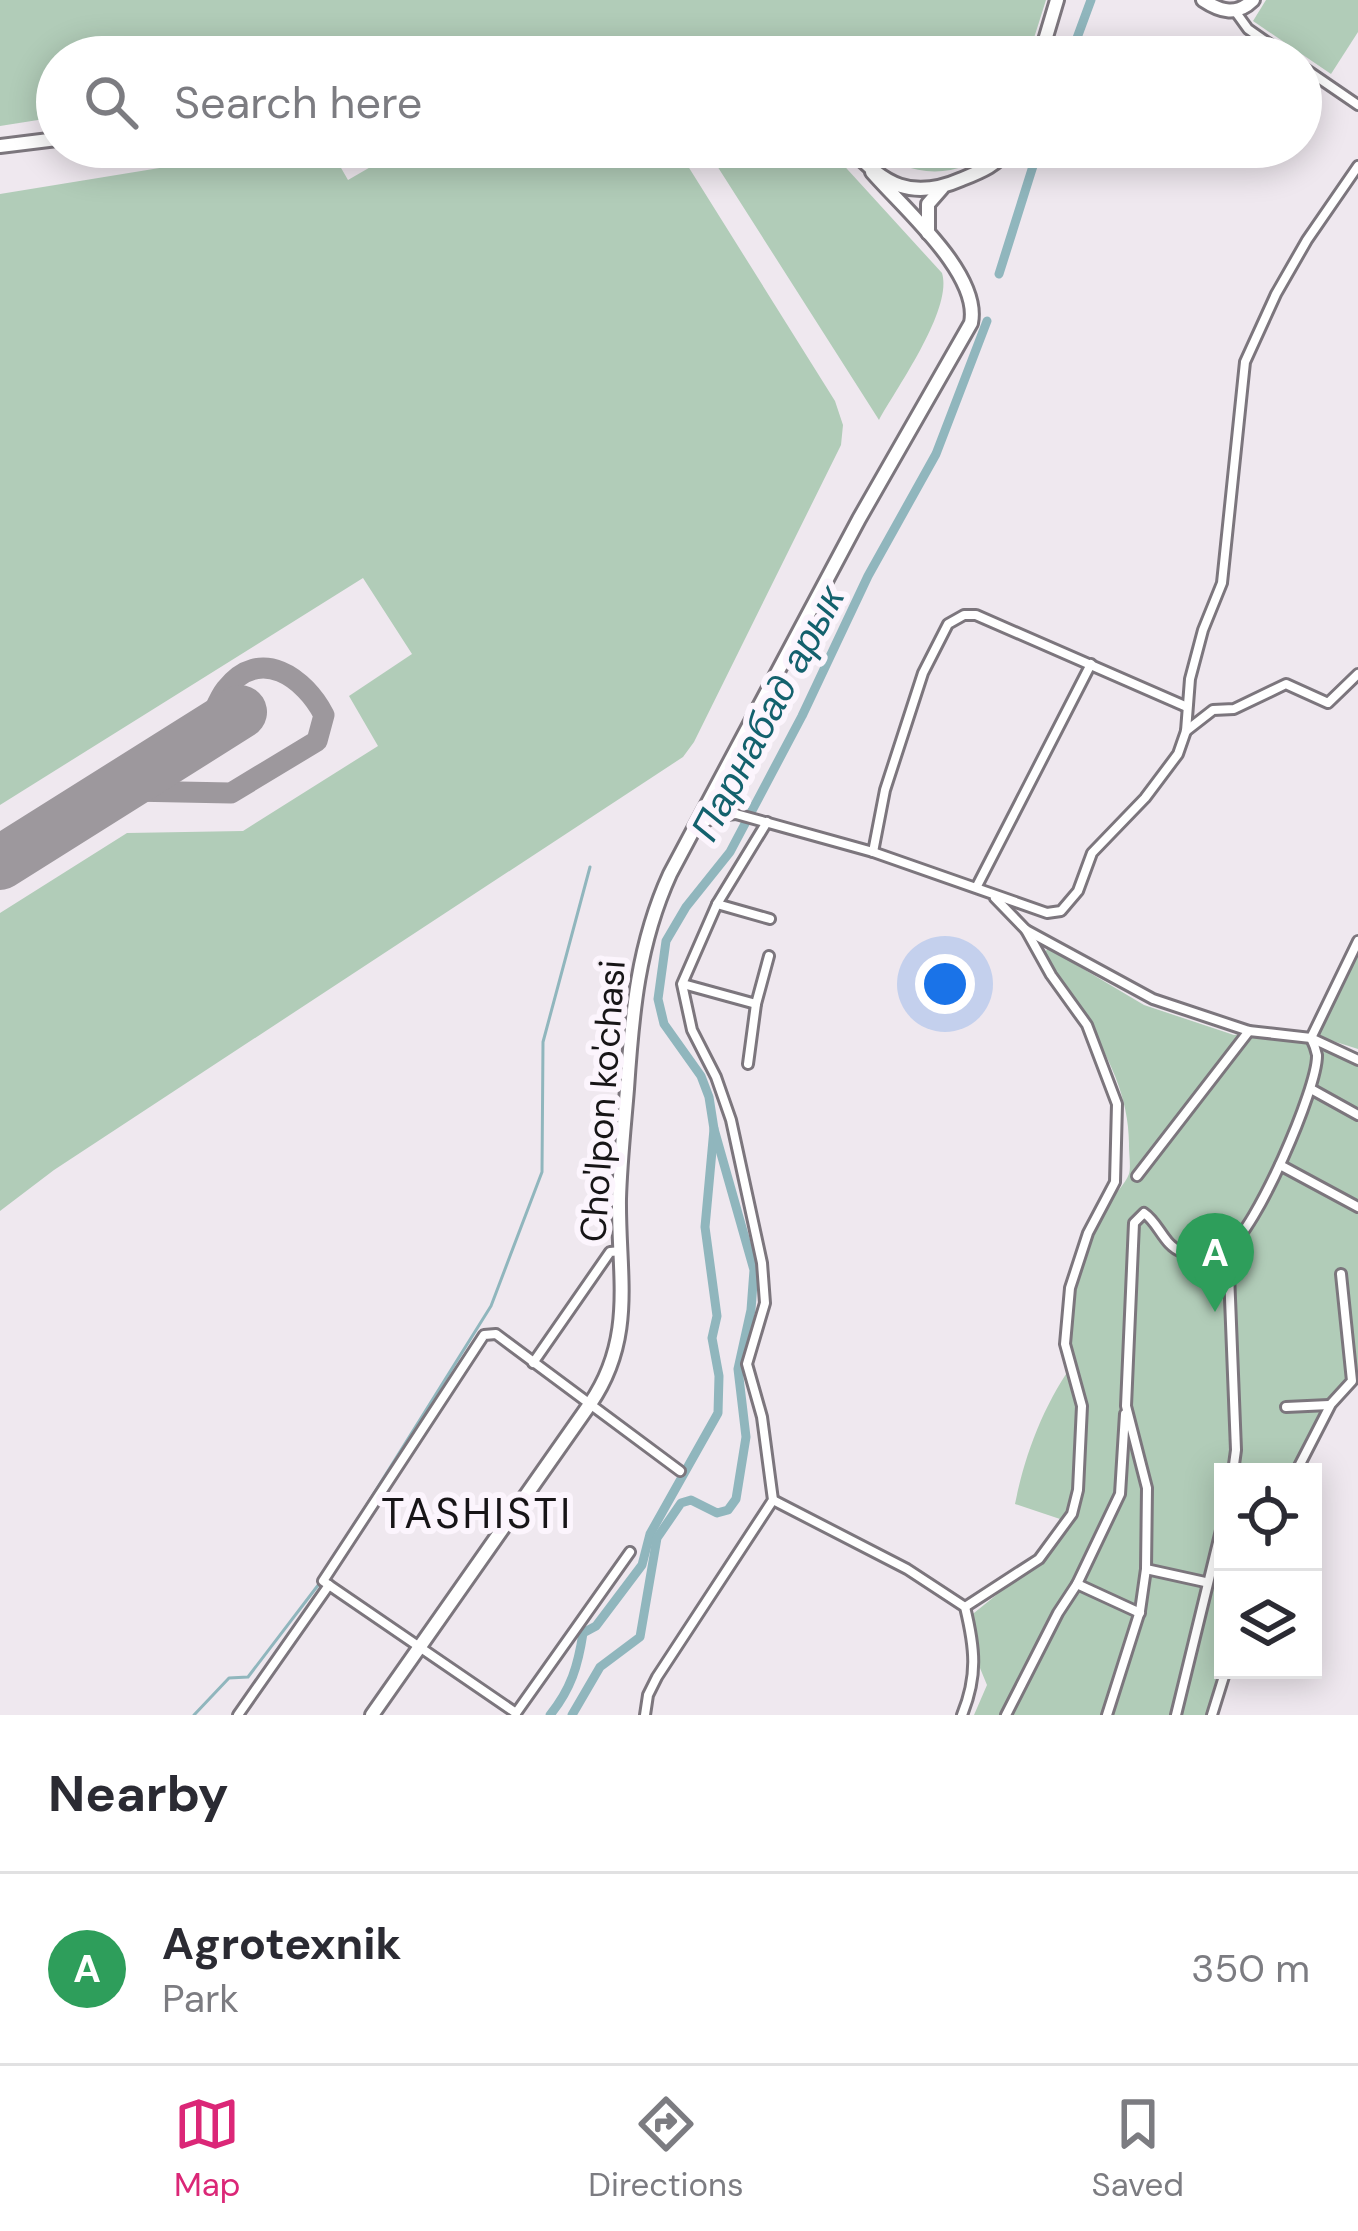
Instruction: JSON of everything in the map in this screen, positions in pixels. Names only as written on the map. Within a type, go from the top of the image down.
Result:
[{"type":"main road","points":[[1046,36],[1057,0]]},
{"type":"main road","points":[[1203,0],[1235,11],[1253,0]]},
{"type":"main road","points":[[0,146],[36,142]]},
{"type":"main road","name":"Cho'lpon ko'chasi","points":[[372,1715],[611,1368],[620,1340],[620,1181],[637,973],[656,906],[859,518],[971,323],[973,306],[967,284],[868,168]]},
{"type":"main road","points":[[932,240],[926,225],[928,204],[949,185],[986,168]]},
{"type":"main road","points":[[872,172],[909,188],[949,185]]},
{"type":"street","points":[[1235,11],[1258,36]]},
{"type":"street","points":[[1322,80],[1358,105]]},
{"type":"street","points":[[994,897],[1047,913],[1061,911],[1078,891],[1092,853],[1161,780],[1178,754],[1202,630],[1222,583],[1248,352],[1307,240],[1358,166]]},
{"type":"street","points":[[873,852],[899,741],[923,673],[948,624],[964,615],[976,615],[1188,708]]},
{"type":"street","points":[[977,886],[1091,664]]},
{"type":"street","points":[[1186,731],[1213,710],[1234,709],[1286,684],[1328,703],[1358,674]]},
{"type":"street","points":[[720,780],[721,805],[736,814],[873,852],[977,886],[994,897],[1026,931],[1087,1025],[1117,1104],[1115,1182],[1088,1233],[1070,1288],[1065,1344],[1082,1406],[1078,1490],[1072,1514],[1039,1559],[964,1607]]},
{"type":"street","points":[[688,840],[706,820],[736,814]]},
{"type":"street","points":[[645,1715],[657,1677],[773,1500],[762,1417],[747,1364],[765,1303],[755,1223],[731,1120],[692,1030],[682,983],[717,904],[763,821]]},
{"type":"street","points":[[717,904],[770,919]]},
{"type":"street","points":[[1026,931],[1153,999],[1249,1031],[1311,1037],[1358,1060]]},
{"type":"street","points":[[1006,1715],[1120,1494],[1134,1223],[1144,1213],[1175,1249],[1186,1253],[1228,1248],[1241,1234],[1280,1165],[1311,1089],[1317,1054],[1311,1037],[1358,941]]},
{"type":"street","points":[[748,1064],[769,956]]},
{"type":"street","points":[[682,983],[757,1004]]},
{"type":"street","points":[[1137,1176],[1249,1031]]},
{"type":"street","points":[[1311,1089],[1358,1115]]},
{"type":"street","points":[[1280,1165],[1358,1207]]},
{"type":"street","points":[[1228,1248],[1234,1463]]},
{"type":"street","points":[[532,1364],[610,1252],[621,1251]]},
{"type":"street","points":[[1301,1463],[1331,1405],[1352,1381],[1341,1274]]},
{"type":"street","points":[[630,1552],[515,1714],[323,1581],[484,1335],[496,1334],[680,1471]]},
{"type":"street","points":[[1286,1407],[1331,1405]]},
{"type":"street","points":[[1106,1715],[1140,1612],[1146,1569],[1148,1487],[1126,1406]]},
{"type":"street","points":[[773,1500],[907,1569],[964,1607],[974,1686],[962,1715]]},
{"type":"street","points":[[1176,1715],[1214,1552]]},
{"type":"street","points":[[1146,1569],[1205,1582]]},
{"type":"street","points":[[1077,1584],[1140,1612]]},
{"type":"street","points":[[238,1715],[329,1585]]},
{"type":"street","points":[[1212,1715],[1223,1679]]},
{"type":"green space","points":[[0,0],[1046,0],[1035,36],[36,36],[36,120],[0,126]]},
{"type":"green space","points":[[1266,0],[1358,0],[1358,32],[1331,74],[1322,68],[1322,36],[1275,36],[1253,21]]},
{"type":"green space","points":[[160,168],[341,168],[348,180],[369,168],[689,168],[835,401],[843,425],[841,445],[683,757],[54,1170],[0,1211],[0,913],[127,833],[243,831],[378,746],[349,696],[412,654],[363,578],[0,805],[0,194]]},
{"type":"green space","points":[[718,168],[846,168],[942,273],[943,288],[932,326],[879,420]]},
{"type":"green space","points":[[911,168],[957,168],[933,171]]},
{"type":"green space","points":[[1048,948],[1144,1005],[1234,1035],[1251,1032],[1323,1047],[1358,1064],[1358,1382],[1320,1422],[1304,1463],[1214,1463],[1214,1679],[1228,1679],[1216,1715],[974,1715],[987,1685],[975,1656],[969,1617],[1051,1551],[1060,1519],[1015,1504],[1036,1432],[1072,1365],[1071,1323],[1082,1262],[1107,1205],[1130,1171],[1127,1120],[1112,1069],[1043,955]]},
{"type":"green space","points":[[1358,948],[1358,1049],[1317,1036]]},
{"type":"waterway","name":"Парнабад арык","points":[[1078,36],[1091,0]]},
{"type":"waterway","name":"Парнабад арык","points":[[999,274],[1032,168]]},
{"type":"waterway","name":"Парнабад арык","points":[[572,1715],[600,1667],[640,1637],[657,1538],[681,1503],[691,1500],[717,1513],[728,1510],[736,1499],[746,1437],[738,1369],[754,1270],[709,1097],[701,1076],[664,1024],[658,999],[666,941],[686,907],[730,852],[802,716],[868,576],[936,454],[987,321]]},
{"type":"waterway","points":[[323,1575],[491,1306],[542,1172],[543,1042],[590,867]]},
{"type":"waterway","name":"Парнабад арык","points":[[550,1715],[572,1677],[583,1633],[596,1626],[642,1565],[650,1534],[718,1413],[719,1376],[712,1338],[717,1316],[705,1227],[714,1129]]},
{"type":"waterway","points":[[194,1715],[229,1678],[248,1677],[319,1584]]},
{"type":"taxiway","points":[[104,798],[130,791],[231,793],[317,741],[324,715],[294,679],[267,668],[253,669],[226,689],[198,738]]},
{"type":"runway","points":[[0,863],[240,712]]},
{"type":"place","name":"Agrotexnik","points":[[1215,1312]]},
{"type":"district","name":"TASHISTI","points":[[477,1513]]}]
